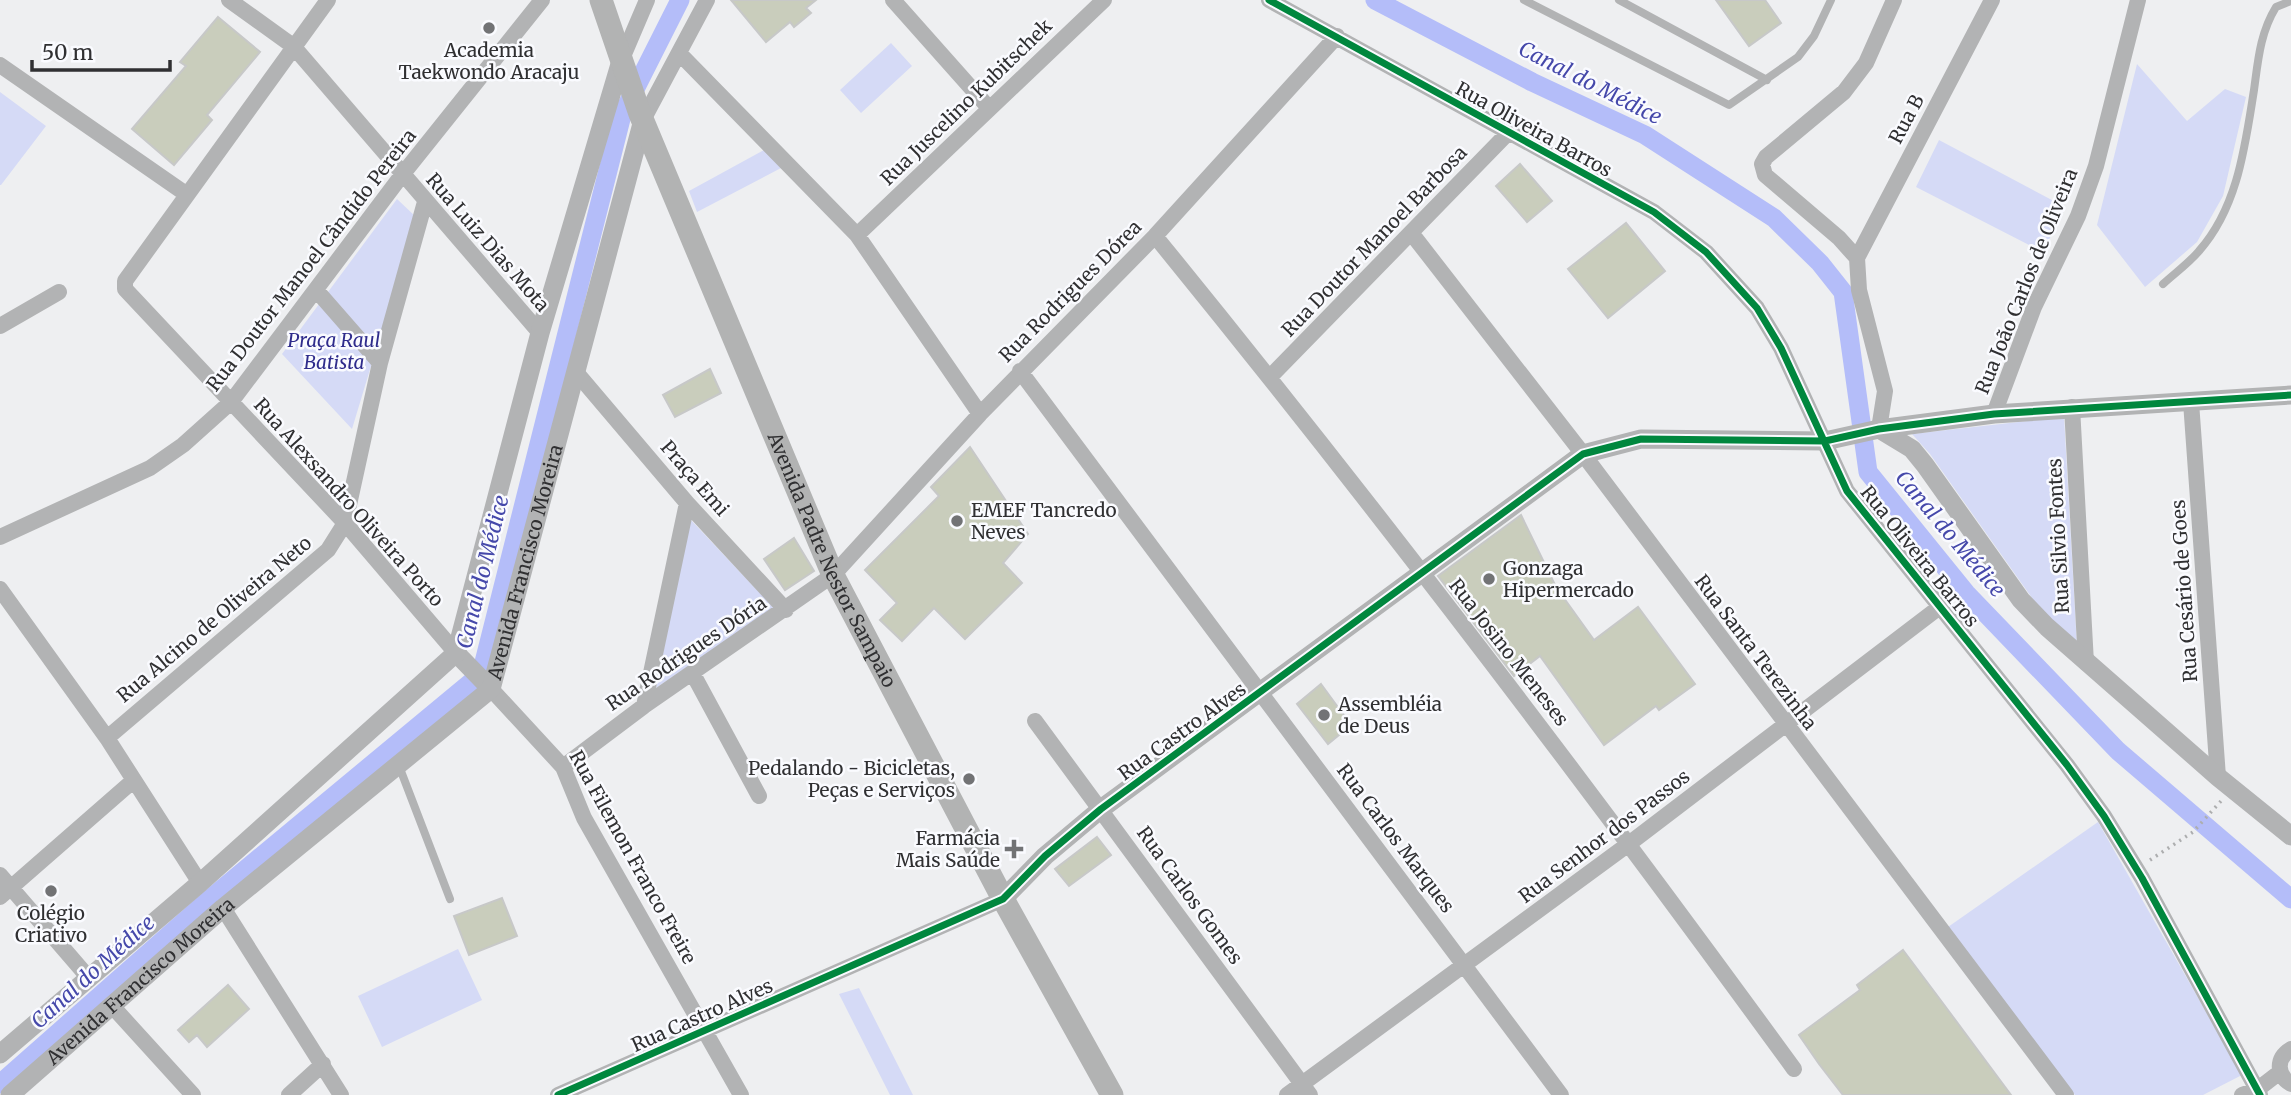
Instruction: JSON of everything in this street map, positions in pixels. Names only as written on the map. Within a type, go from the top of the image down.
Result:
[{"type":"main road","name":"Avenida Padre Nestor Sampaio","points":[[601,0],[641,117],[833,575],[1003,899],[1112,1095]]},
{"type":"street","name":"Rua Luiz Dias Mota","points":[[229,0],[293,46],[540,333]]},
{"type":"street","points":[[0,65],[186,194],[328,0]]},
{"type":"street","name":"Rua Doutor Manoel Cândido Pereira","points":[[0,537],[150,468],[183,445],[230,402],[402,175],[542,0]]},
{"type":"street","points":[[490,688],[458,654],[540,333],[622,65],[647,0]]},
{"type":"street","name":"Avenida Francisco Moreira","points":[[10,1095],[223,908],[399,766],[490,688],[641,117],[707,0]]},
{"type":"street","points":[[893,0],[989,108]]},
{"type":"street","name":"Rua Juscelino Kubitschek","points":[[857,235],[1104,0]]},
{"type":"street","name":"Rua Oliveira Barros","points":[[1269,0],[1507,134],[1654,212],[1706,252],[1757,308],[1781,348],[1828,440],[1857,506],[1941,606],[2067,765],[2137,869],[2259,1092]]},
{"type":"street","points":[[1894,0],[1866,63],[1844,92],[1762,164],[1765,175],[1839,238],[1857,258],[1859,290],[1885,391],[1876,430],[1912,449],[1926,465],[2021,600],[2086,663],[2223,785],[2291,835]]},
{"type":"street","name":"Rua B","points":[[1857,258],[1992,0]]},
{"type":"street","name":"Rua João Carlos de Oliveira","points":[[1994,414],[2034,307],[2078,216],[2096,166],[2138,1]]},
{"type":"street","name":"Rua Rodrigues Dórea","points":[[833,575],[980,414],[1155,236],[1337,36]]},
{"type":"street","points":[[679,53],[857,235],[980,414]]},
{"type":"street","name":"Rua Doutor Manoel Barbosa","points":[[1270,377],[1507,134]]},
{"type":"street","name":"Rua Alexsandro Oliveira Porto","points":[[186,194],[125,281],[125,289],[345,523],[458,654]]},
{"type":"street","name":"Rua Alcino de Oliveira Neto","points":[[107,738],[328,550],[345,523],[380,363],[425,202]]},
{"type":"street","name":"Rua Santa Terezinha","points":[[1412,234],[1583,454],[1786,727],[2066,1095]]},
{"type":"street","name":"Rua Josino Meneses","points":[[1155,236],[1270,377],[1630,844],[1794,1069]]},
{"type":"street","points":[[317,290],[380,363]]},
{"type":"street","points":[[0,326],[59,292]]},
{"type":"street","name":"Praça Emi","points":[[575,371],[687,503],[786,610]]},
{"type":"street","name":"Rua Carlos Marques","points":[[1020,372],[1561,1095]]},
{"type":"street","name":"Rua Castro Alves","points":[[558,1095],[1003,899],[1045,856],[1101,809],[1262,693],[1419,572],[1583,454],[1641,439],[1828,440],[1876,430],[1994,414],[2291,395]]},
{"type":"street","name":"Rua Cesário de Goes","points":[[2191,402],[2223,785]]},
{"type":"street","name":"Rua Silvio Fontes","points":[[2072,407],[2086,663]]},
{"type":"street","points":[[644,706],[687,503]]},
{"type":"street","name":"Rua Rodrigues Dória","points":[[563,767],[644,706],[833,575]]},
{"type":"street","points":[[0,589],[107,738],[200,883]]},
{"type":"street","name":"Rua Senhor dos Passos","points":[[1287,1095],[1306,1089],[1465,966],[1786,727],[1941,606]]},
{"type":"street","name":"Avenida Francisco Moreira","points":[[0,1054],[200,883],[458,654]]},
{"type":"street","points":[[693,674],[759,796]]},
{"type":"street","name":"Rua Filemon Franco Freire","points":[[490,688],[563,767],[584,818],[741,1095]]},
{"type":"street","name":"Rua Carlos Gomes","points":[[1035,721],[1306,1089]]},
{"type":"street","points":[[88,977],[4,887],[134,780]]},
{"type":"street","points":[[223,908],[341,1095]]},
{"type":"street","points":[[113,1007],[193,1095]]},
{"type":"street","points":[[2242,1095],[2259,1092],[2285,1078],[2280,1059],[2291,1049]]},
{"type":"street","points":[[289,1095],[323,1064]]},
{"type":"lane","points":[[1524,0],[1721,102],[1735,103],[1806,48],[1831,0]]},
{"type":"lane","points":[[1619,0],[1767,80]]},
{"type":"lane","points":[[2163,284],[2199,252],[2219,223],[2234,192],[2248,130],[2261,39],[2276,8],[2291,1]]},
{"type":"lane","points":[[399,766],[450,898]]},
{"type":"path","points":[[2137,869],[2193,832],[2223,785]]},
{"type":"green space","points":[[891,43],[912,66],[861,113],[840,90]]},
{"type":"green space","points":[[2137,64],[2187,121],[2225,89],[2246,97],[2223,196],[2197,242],[2145,287],[2097,225]]},
{"type":"green space","points":[[0,92],[46,126],[1,185],[0,185]]},
{"type":"green space","points":[[1939,140],[2065,207],[2043,252],[1916,187]]},
{"type":"green space","points":[[764,150],[781,168],[697,212],[689,191]]},
{"type":"green space","name":"Praça Raul Batista","points":[[397,199],[416,217],[352,429],[282,354]]},
{"type":"green space","points":[[2064,417],[2077,646],[2049,622],[1930,454],[1912,434]]},
{"type":"green space","points":[[690,519],[774,608],[656,688]]},
{"type":"green space","points":[[2098,822],[2242,1075],[2203,1095],[2075,1095],[1948,927]]},
{"type":"green space","points":[[458,949],[482,1000],[382,1047],[358,996]]},
{"type":"green space","points":[[859,988],[913,1095],[890,1095],[839,994]]},
{"type":"building","points":[[731,0],[816,0],[806,8],[811,13],[794,27],[790,22],[766,42]]},
{"type":"building","points":[[1716,0],[1765,0],[1781,23],[1749,46]]},
{"type":"building","points":[[218,17],[260,52],[207,115],[212,120],[174,165],[132,129],[186,66],[180,62]]},
{"type":"building","points":[[1520,164],[1552,201],[1527,222],[1496,186]]},
{"type":"building","points":[[1626,223],[1665,271],[1608,318],[1568,269]]},
{"type":"building","points":[[710,369],[721,393],[675,417],[663,395]]},
{"type":"building","name":"EMEF Tancredo Neves","points":[[970,447],[1028,534],[1003,563],[1022,583],[965,639],[934,608],[902,641],[880,620],[897,603],[865,570],[939,496],[931,487]]},
{"type":"building","points":[[1521,515],[1556,587],[1594,640],[1638,607],[1695,684],[1659,710],[1656,706],[1604,745],[1540,656],[1514,676],[1438,576]]},
{"type":"building","points":[[794,538],[814,571],[785,590],[764,559]]},
{"type":"building","name":"Assembléia de Deus","points":[[1321,684],[1351,725],[1328,744],[1297,704]]},
{"type":"building","points":[[1097,837],[1111,855],[1069,886],[1055,869]]},
{"type":"building","points":[[502,898],[517,936],[469,955],[454,916]]},
{"type":"building","points":[[1903,950],[2011,1095],[1843,1095],[1819,1064],[1799,1035],[1860,990],[1857,985]]},
{"type":"building","points":[[228,985],[249,1009],[207,1047],[197,1035],[189,1042],[178,1030]]},
{"type":"waterway","name":"Canal do Médice","points":[[0,1084],[205,903],[481,674],[622,115],[680,0]]},
{"type":"waterway","name":"Canal do Médice","points":[[1375,0],[1532,82],[1645,135],[1774,218],[1820,263],[1843,292],[1868,472],[1966,593],[2118,751],[2291,899]]},
{"type":"cycle path","points":[[1269,0],[1654,212],[1706,252],[1757,308],[1781,348],[1847,491],[2067,765],[2104,816],[2142,878],[2260,1095]]},
{"type":"cycle path","points":[[558,1095],[1003,899],[1045,856],[1101,809],[1583,454],[1641,439],[1825,441],[1879,429],[1994,414],[2291,395]]},
{"type":"place","name":"Academia Taekwondo Aracaju","points":[[489,28]]},
{"type":"place","name":"EMEF Tancredo Neves","points":[[957,521]]},
{"type":"place","name":"Gonzaga Hipermercado","points":[[1489,579]]},
{"type":"place","name":"Assembléia de Deus","points":[[1324,715]]},
{"type":"place","name":"Pedalando - Bicicletas, Peças e Serviços","points":[[969,779]]},
{"type":"place","name":"Farmácia Mais Saúde","points":[[1014,849]]},
{"type":"place","name":"Colégio Criativo","points":[[51,891]]}]
